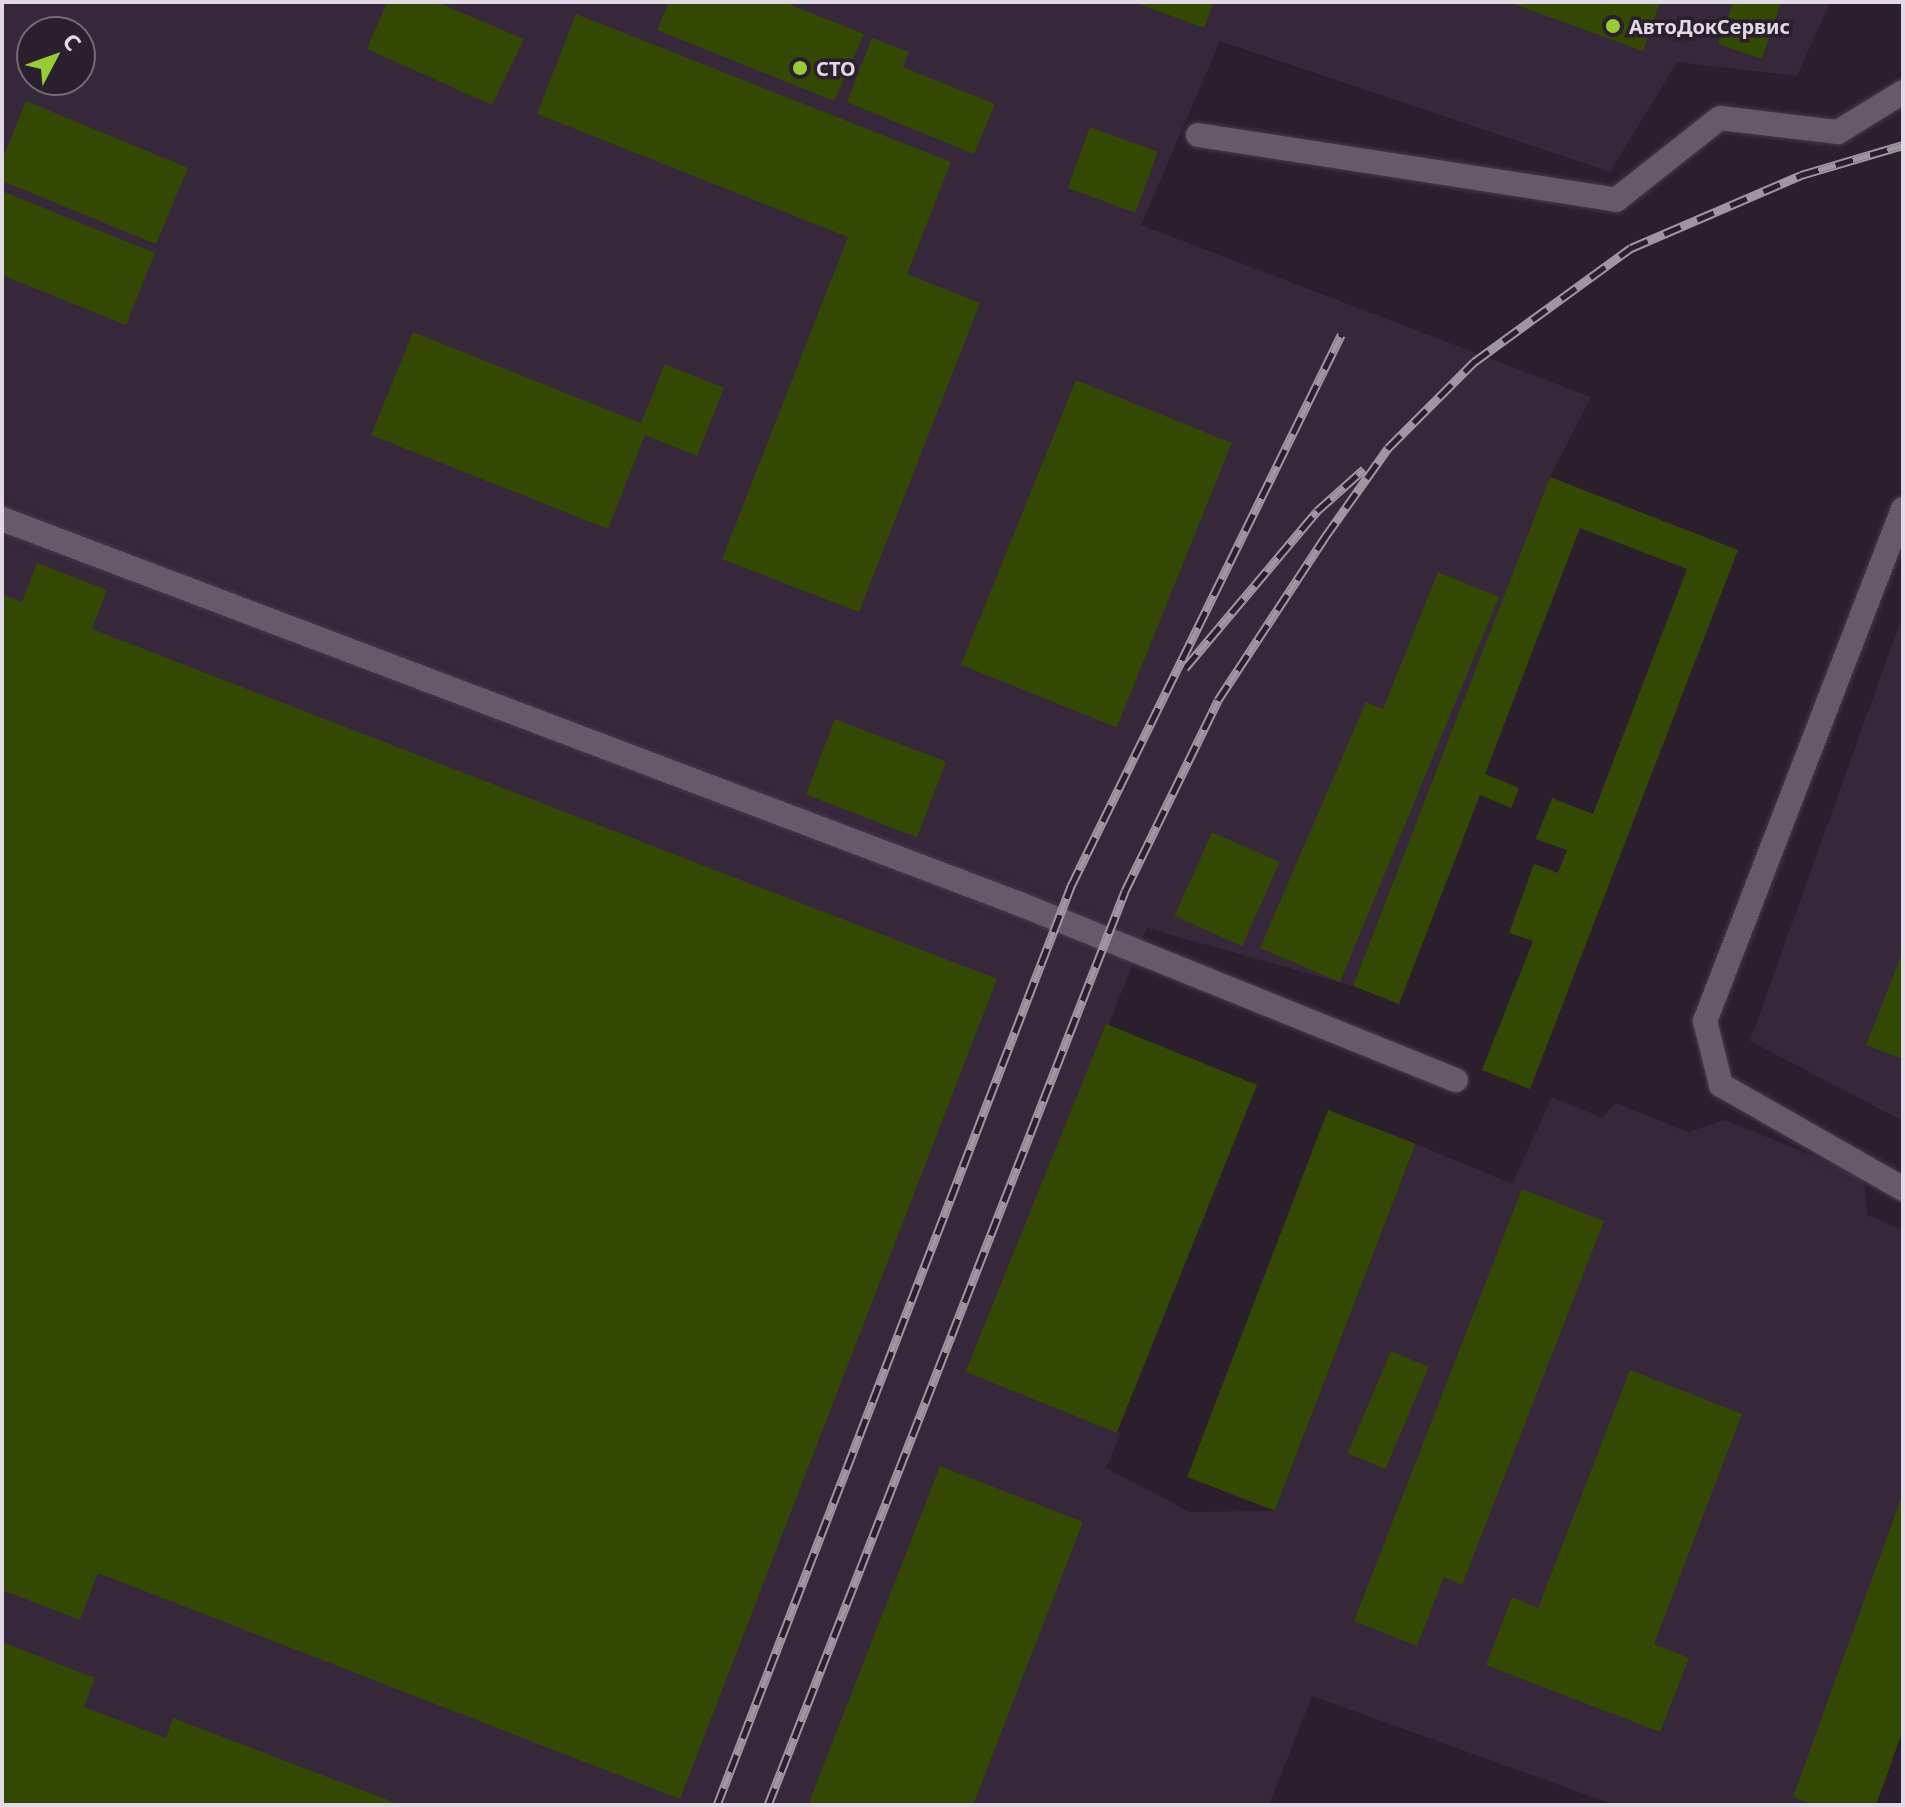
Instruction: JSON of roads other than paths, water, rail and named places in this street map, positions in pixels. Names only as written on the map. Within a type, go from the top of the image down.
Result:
[{"type":"lane","points":[[1198,135],[1616,200],[1720,118],[1838,132],[1903,92]]},
{"type":"lane","points":[[1903,509],[1705,1021],[1721,1085],[1903,1189]]},
{"type":"lane","points":[[2,519],[1020,904],[1456,1080]]},
{"type":"railway","points":[[768,1805],[1125,891],[1218,700],[1325,537],[1388,448],[1474,362],[1631,248],[1801,175],[1903,145]]},
{"type":"railway","points":[[717,1805],[1071,886],[1341,335]]},
{"type":"railway","points":[[1185,668],[1317,511],[1364,469]]},
{"type":"place","name":"АвтоДокСервис","points":[[1613,26]]},
{"type":"place","name":"СТО","points":[[800,68]]}]
